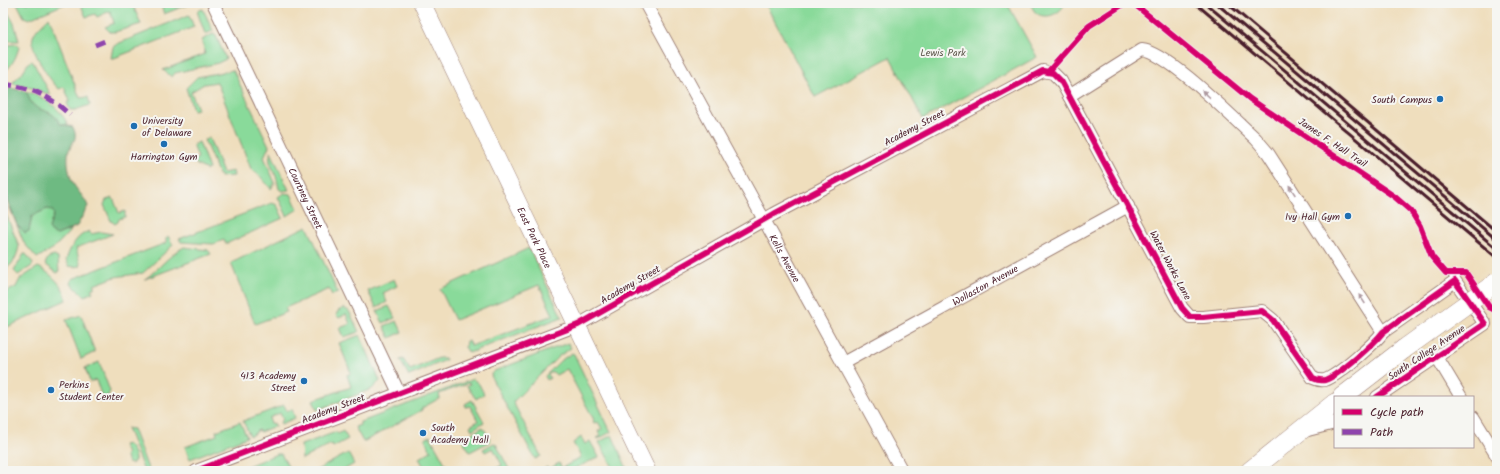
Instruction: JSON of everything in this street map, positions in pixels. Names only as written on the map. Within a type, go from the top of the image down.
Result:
[{"type":"main road","name":"South College Avenue","points":[[1343,396],[1404,349],[1497,282]]},
{"type":"main road","points":[[1250,471],[1334,404]]},
{"type":"street","name":"Courtney Street","points":[[213,3],[400,393]]},
{"type":"street","name":"East Park Place","points":[[422,3],[647,471]]},
{"type":"street","name":"Kells Avenue","points":[[645,3],[902,471]]},
{"type":"street","points":[[1069,96],[1142,50],[1150,50],[1170,62],[1256,138],[1268,153],[1383,332]]},
{"type":"street","name":"Academy Street","points":[[196,471],[578,325],[764,220],[1034,74],[1043,71],[1053,73]]},
{"type":"street","name":"Water Works Lane","points":[[1053,73],[1061,81],[1182,308],[1190,316],[1203,318],[1262,311],[1273,320],[1313,378],[1317,380],[1330,377],[1376,342],[1383,332],[1455,281],[1485,324]]},
{"type":"street","name":"Wollaston Avenue","points":[[843,363],[1128,206]]},
{"type":"street","name":"South College Avenue","points":[[1378,396],[1485,324]]},
{"type":"street","points":[[1437,357],[1460,396]]},
{"type":"street","points":[[1474,419],[1497,456]]},
{"type":"street","points":[[1297,433],[1334,423]]},
{"type":"green space","points":[[17,3],[67,3],[29,19],[24,17]]},
{"type":"green space","points":[[80,3],[151,3],[141,4],[134,8],[141,24],[115,32],[110,32],[105,27],[114,23],[110,11],[97,17],[95,14],[86,17]]},
{"type":"green space","points":[[160,3],[192,3],[164,14]]},
{"type":"green space","name":"Lewis Park","points":[[765,3],[1007,3],[1037,57],[923,119],[890,57],[815,97]]},
{"type":"green space","points":[[1030,3],[1065,3],[1056,13],[1043,16],[1035,12]]},
{"type":"green space","points":[[3,4],[14,23],[19,41],[6,41],[3,34]]},
{"type":"green space","points":[[203,9],[213,31],[205,34],[197,11]]},
{"type":"green space","points":[[189,15],[194,27],[111,58],[113,47],[117,44]]},
{"type":"green space","points":[[49,17],[80,98],[88,97],[90,105],[75,110],[70,110],[67,103],[70,101],[64,87],[59,89],[55,85],[37,57],[34,49],[33,37]]},
{"type":"green space","points":[[213,34],[216,36],[226,59],[218,63],[175,73],[172,77],[163,70],[205,54],[202,40]]},
{"type":"green space","points":[[17,44],[19,47],[15,58],[9,68],[3,73],[3,48],[8,45]]},
{"type":"green space","points":[[32,61],[51,95],[32,88],[14,84],[13,82],[22,73],[29,62]]},
{"type":"green space","points":[[233,70],[269,146],[264,157],[275,183],[271,189],[260,176],[251,169],[217,82],[204,84],[191,92],[198,109],[193,110],[186,88],[197,77]]},
{"type":"green space","points":[[10,88],[25,91],[34,106],[53,115],[60,124],[73,127],[75,139],[68,155],[70,177],[88,206],[77,226],[57,235],[51,232],[49,228],[54,214],[52,210],[47,209],[32,216],[29,231],[25,233],[17,225],[3,186],[3,95],[5,91]]},
{"type":"green space","points":[[25,91],[32,93],[50,103],[65,119],[68,125],[60,124],[53,115],[34,106]]},
{"type":"green space","points":[[209,138],[223,173],[233,171],[234,176],[220,177],[204,140]]},
{"type":"green space","points":[[199,142],[209,169],[207,170],[197,165],[194,160],[198,158],[193,145]]},
{"type":"green space","points":[[271,152],[289,190],[282,191],[279,189],[276,176],[270,163]]},
{"type":"green space","points":[[3,186],[17,225],[30,227],[32,216],[47,209],[52,210],[54,214],[49,228],[57,235],[72,229],[54,248],[37,258],[24,243],[3,191]]},
{"type":"green space","points":[[284,193],[291,194],[298,209],[287,216],[278,197]]},
{"type":"green space","points":[[113,198],[119,213],[125,211],[125,217],[119,219],[115,224],[111,221],[104,205],[106,200]]},
{"type":"green space","points":[[272,203],[277,205],[283,218],[228,243],[225,243],[224,240],[214,244],[181,242],[179,239]]},
{"type":"green space","points":[[3,207],[19,246],[16,257],[12,263],[3,269]]},
{"type":"green space","points":[[307,226],[338,293],[332,295],[329,289],[285,308],[287,312],[255,324],[231,263]]},
{"type":"green space","points":[[89,231],[91,234],[101,232],[113,234],[76,248],[81,266],[69,266],[66,260],[69,251],[80,236]]},
{"type":"green space","points":[[168,236],[173,245],[143,273],[115,277],[94,285],[94,288],[91,289],[93,292],[85,296],[71,284],[72,279],[166,243],[166,238]]},
{"type":"green space","points":[[184,247],[208,250],[211,254],[145,279],[174,254]]},
{"type":"green space","points":[[529,248],[562,317],[469,353],[465,347],[466,341],[468,341],[471,346],[553,315],[539,285],[455,320],[440,289]]},
{"type":"green space","points":[[24,254],[26,254],[33,263],[32,266],[18,275],[14,271]]},
{"type":"green space","points":[[54,256],[58,258],[59,272],[57,273],[45,264],[48,258]]},
{"type":"green space","points":[[38,267],[47,272],[56,280],[63,290],[66,300],[3,329],[3,294],[16,287],[20,279]]},
{"type":"green space","points":[[394,279],[397,286],[383,293],[387,302],[376,308],[368,291]]},
{"type":"green space","points":[[389,306],[395,318],[383,323],[377,311]]},
{"type":"green space","points":[[344,308],[349,311],[359,332],[344,337],[340,328],[350,324],[346,314],[339,318],[336,315],[338,311]]},
{"type":"green space","points":[[81,315],[95,352],[81,359],[66,320]]},
{"type":"green space","points":[[397,321],[402,332],[390,338],[384,326]]},
{"type":"green space","points":[[360,335],[380,381],[372,389],[317,410],[313,400],[351,387],[347,375],[351,373],[339,343]]},
{"type":"green space","points":[[568,343],[571,348],[559,356],[513,402],[541,456],[535,459],[492,379],[491,374],[494,371]]},
{"type":"green space","points":[[572,353],[574,354],[611,432],[598,439],[597,438],[601,436],[598,431],[602,429],[598,422],[594,423],[594,420],[567,369],[556,375],[553,372],[548,374],[550,378],[547,380],[545,376],[560,361]]},
{"type":"green space","points":[[439,358],[445,358],[446,360],[409,376],[400,360],[403,359],[410,370]]},
{"type":"green space","points":[[99,362],[110,391],[108,396],[102,397],[96,380],[90,382],[85,368]]},
{"type":"green space","points":[[473,379],[479,384],[484,394],[476,399],[467,386],[470,384],[469,383],[439,394],[440,398],[422,408],[422,410],[363,442],[355,427],[360,425],[360,422]]},
{"type":"green space","points":[[472,400],[484,422],[472,430],[470,426],[478,421],[470,406],[466,407],[465,404]]},
{"type":"green space","points":[[284,405],[287,411],[292,409],[295,418],[281,424],[280,422],[283,420],[280,413],[269,418],[271,424],[274,423],[275,426],[260,432],[259,430],[256,431],[257,432],[250,436],[243,421]]},
{"type":"green space","points":[[240,422],[247,437],[190,459],[185,447],[217,435],[216,431]]},
{"type":"green space","points":[[483,427],[491,441],[470,452],[462,439]]},
{"type":"green space","points":[[127,428],[133,429],[149,471],[144,471]]},
{"type":"green space","points":[[343,431],[348,439],[333,447],[331,444],[302,459],[301,445],[336,432],[338,434]]},
{"type":"green space","points":[[612,435],[628,471],[615,471],[599,442]]},
{"type":"green space","points":[[430,436],[447,467],[440,471],[426,471],[419,458],[431,451],[425,439]]},
{"type":"green space","points":[[581,437],[585,444],[590,441],[599,457],[569,471],[541,471],[547,467],[549,469],[559,463],[562,468],[581,457],[573,443]]},
{"type":"green space","points":[[494,443],[496,444],[510,471],[492,471],[502,465],[493,448],[485,452],[483,449]]},
{"type":"green space","points":[[127,444],[132,449],[135,460],[132,464],[128,463],[125,455],[127,454],[123,445]]},
{"type":"green space","points":[[348,453],[354,464],[342,471],[315,471]]},
{"type":"green space","points":[[277,454],[281,454],[289,468],[284,471],[235,471]]},
{"type":"railway","points":[[1195,3],[1497,258]]},
{"type":"railway","points":[[1205,3],[1497,249]]},
{"type":"railway","points":[[1216,3],[1497,240]]},
{"type":"railway","points":[[1227,3],[1497,232]]},
{"type":"marked path","points":[[95,45],[105,41]]},
{"type":"marked path","points":[[3,84],[32,90],[47,97],[70,115]]},
{"type":"cycle path","points":[[1048,72],[1089,26],[1125,3]]},
{"type":"cycle path","name":"James F. Hall Trail","points":[[1133,3],[1250,99],[1395,197],[1411,211],[1420,226],[1432,257],[1446,273],[1466,273],[1489,307],[1497,311]]},
{"type":"cycle path","points":[[196,471],[578,325],[774,214],[1043,71],[1053,73],[1061,81],[1182,308],[1190,317],[1262,311],[1273,320],[1313,378],[1325,380],[1347,366],[1383,332],[1455,281],[1485,324],[1378,396]]},
{"type":"place","name":"South Campus","points":[[1440,99]]},
{"type":"place","name":"University of Delaware","points":[[134,126]]},
{"type":"place","name":"Harrington Gym","points":[[164,144]]},
{"type":"place","name":"Ivy Hall Gym","points":[[1348,216]]},
{"type":"place","name":"413 Academy Street","points":[[304,381]]},
{"type":"place","name":"Perkins Student Center","points":[[51,390]]},
{"type":"place","name":"South Academy Hall","points":[[423,433]]}]
